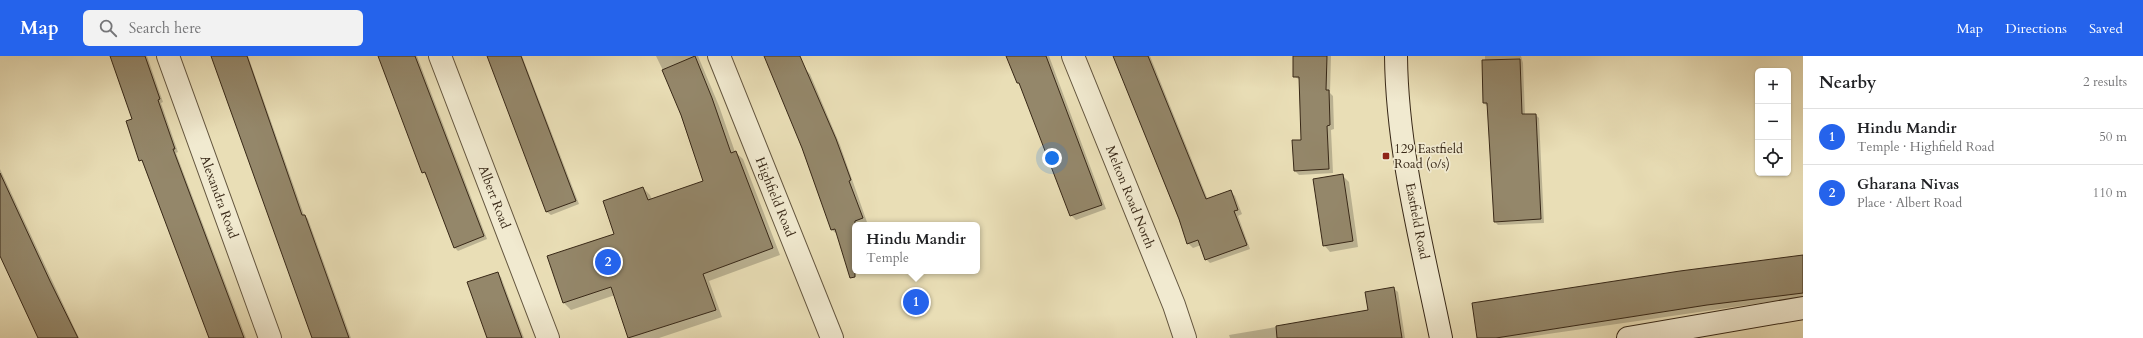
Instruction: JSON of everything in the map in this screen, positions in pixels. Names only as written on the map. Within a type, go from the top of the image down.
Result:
[{"type":"street","name":"Alexandra Road","points":[[168,56],[270,338]]},
{"type":"street","name":"Albert Road","points":[[440,56],[548,338]]},
{"type":"street","name":"Highfield Road","points":[[719,56],[832,338]]},
{"type":"street","name":"Melton Road North","points":[[1073,56],[1174,305],[1185,338]]},
{"type":"street","name":"Eastfield Road","points":[[1396,56],[1396,86],[1410,185],[1441,338]]},
{"type":"street","points":[[1628,338],[1803,308]]},
{"type":"building","points":[[110,56],[145,56],[175,149],[173,149],[244,338],[209,338],[142,160],[139,161],[126,121],[132,119]]},
{"type":"building","points":[[211,56],[247,56],[302,215],[305,215],[349,338],[312,338]]},
{"type":"building","points":[[378,56],[415,56],[484,236],[454,248],[425,172],[422,173]]},
{"type":"building","points":[[487,56],[521,56],[576,201],[546,212]]},
{"type":"building","points":[[695,56],[712,98],[731,153],[736,151],[773,248],[703,274],[716,310],[628,338],[611,287],[563,303],[547,256],[614,234],[603,201],[643,187],[648,200],[703,181],[681,115],[662,70]]},
{"type":"building","points":[[764,56],[800,56],[836,139],[851,180],[849,181],[863,218],[852,222],[852,274],[855,274],[855,277],[850,278],[835,229],[831,230],[802,148]]},
{"type":"building","points":[[1006,56],[1046,56],[1102,205],[1070,216],[1019,83],[1017,83]]},
{"type":"building","points":[[1113,56],[1148,56],[1206,199],[1231,190],[1238,210],[1234,211],[1247,245],[1205,260],[1198,240],[1187,244],[1179,219]]},
{"type":"building","points":[[1293,56],[1327,56],[1326,90],[1329,90],[1330,125],[1327,126],[1329,169],[1294,171],[1292,140],[1301,140],[1299,77],[1293,77]]},
{"type":"building","points":[[1520,59],[1522,114],[1536,114],[1541,219],[1494,222],[1487,103],[1483,103],[1482,60]]},
{"type":"building","points":[[0,173],[78,338],[38,338],[0,256]]},
{"type":"building","points":[[1343,174],[1353,241],[1323,246],[1313,179]]},
{"type":"building","points":[[1803,255],[1803,293],[1707,305],[1496,338],[1477,338],[1472,303],[1680,271]]},
{"type":"building","points":[[498,272],[522,338],[487,338],[467,282]]},
{"type":"building","points":[[1394,287],[1402,338],[1277,338],[1276,326],[1368,310],[1365,292]]},
{"type":"place","name":"129 Eastfield Road (o/s)","points":[[1386,156]]},
{"type":"place","name":"Gharana Nivas","points":[[608,262]]},
{"type":"place","name":"Hindu Mandir","points":[[916,302]]}]
